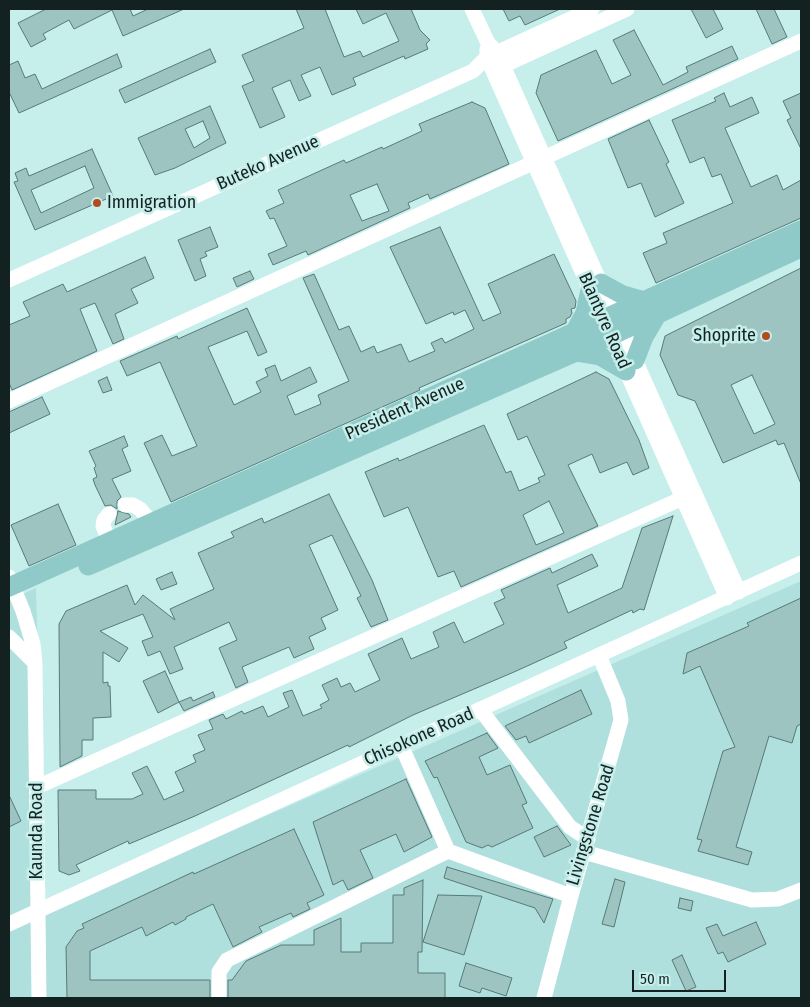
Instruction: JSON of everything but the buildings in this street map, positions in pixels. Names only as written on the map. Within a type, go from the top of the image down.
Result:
[{"type":"main road","name":"President Avenue","points":[[11,589],[576,352],[613,325],[650,308],[801,230]]},
{"type":"main road","name":"President Avenue","points":[[650,308],[801,248]]},
{"type":"main road","points":[[574,333],[585,313],[595,287],[623,295],[650,308],[644,337],[631,365],[600,356],[576,352]]},
{"type":"main road","name":"President Avenue","points":[[112,548],[152,523],[574,333],[613,325]]},
{"type":"street","name":"Blantyre Road","points":[[472,9],[733,595]]},
{"type":"street","name":"Buteko Avenue","points":[[9,280],[473,71],[494,58],[592,9]]},
{"type":"street","name":"Buteko Avenue","points":[[494,58],[627,9]]},
{"type":"street","points":[[9,401],[539,162],[801,41]]},
{"type":"street","name":"Blantyre Road","points":[[631,365],[683,498],[733,595]]},
{"type":"street","points":[[37,787],[683,498]]},
{"type":"street","points":[[125,505],[133,505],[140,508],[152,523]]},
{"type":"street","points":[[109,514],[104,520],[103,526],[112,548]]},
{"type":"street","name":"Chisokone Road","points":[[9,924],[36,910],[801,563]]},
{"type":"street","name":"Kaunda Road","points":[[11,589],[33,644],[35,663],[36,910],[39,998]]},
{"type":"street","points":[[9,638],[35,663]]},
{"type":"street","name":"Livingstone Road","points":[[544,998],[621,720],[618,701],[599,655]]},
{"type":"street","points":[[480,709],[586,846],[752,900],[778,899],[801,890]]},
{"type":"street","points":[[401,745],[448,851],[571,896]]},
{"type":"street","points":[[219,998],[219,972],[226,960],[448,851]]},
{"type":"shaded area","points":[[801,581],[801,998],[9,998],[9,600],[36,588],[45,913]]},
{"type":"place","name":"Immigration","points":[[97,203]]},
{"type":"place","name":"Shoprite","points":[[766,336]]}]
